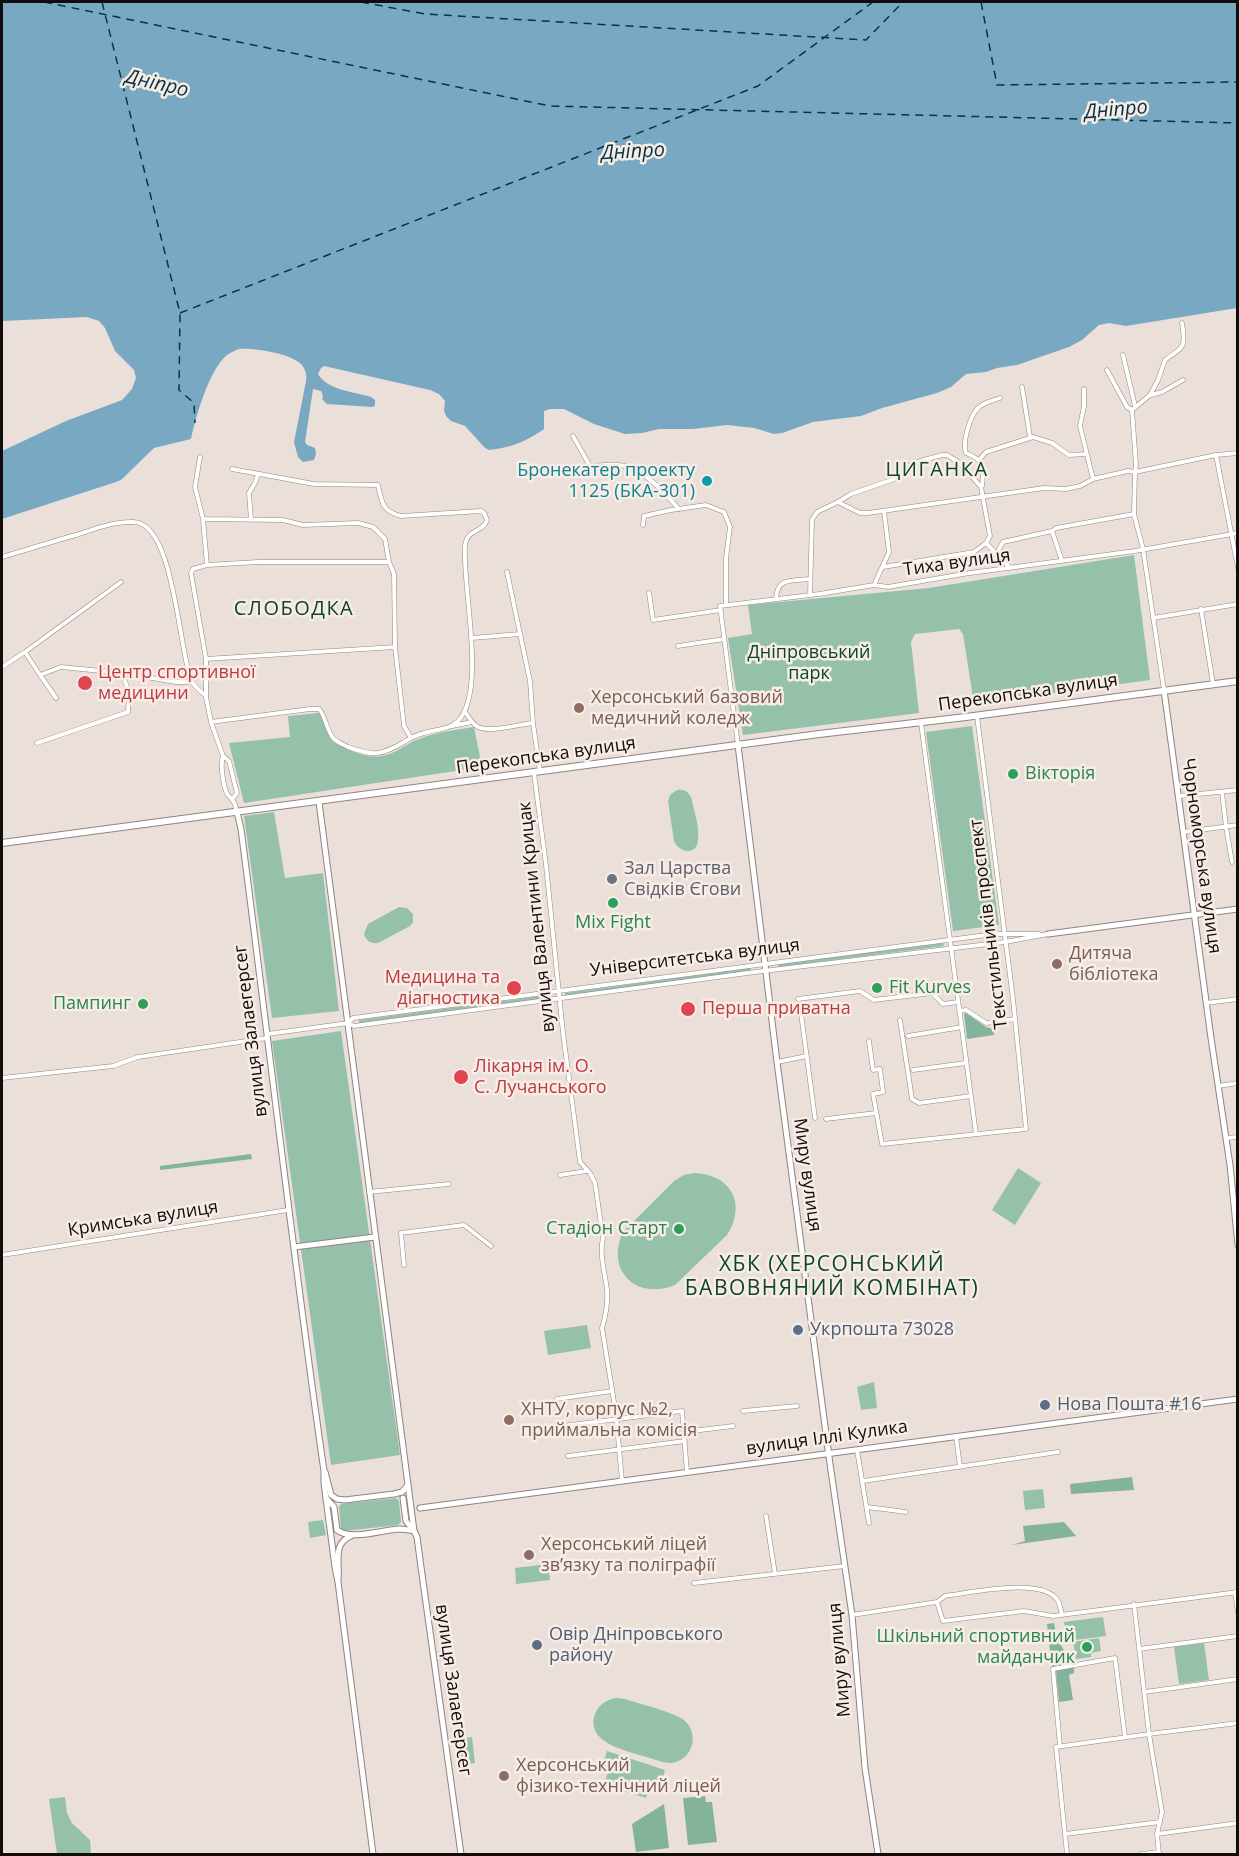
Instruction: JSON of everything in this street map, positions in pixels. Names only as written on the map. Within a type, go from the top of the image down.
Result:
[{"type":"main road","name":"Перекопська вулиця","points":[[2,843],[1238,681]]},
{"type":"street","points":[[1150,395],[1165,360],[1178,352],[1184,343],[1182,323]]},
{"type":"street","name":"Чорноморська вулиця","points":[[1123,355],[1133,408],[1136,465],[1134,514],[1143,549],[1154,618],[1206,1003],[1235,1188],[1238,1245]]},
{"type":"street","points":[[1107,370],[1126,407],[1133,408],[1150,395],[1162,392],[1183,380]]},
{"type":"street","points":[[1022,387],[1030,437]]},
{"type":"street","points":[[1084,389],[1084,406],[1080,426],[1093,479]]},
{"type":"street","points":[[981,487],[983,473],[979,460],[966,453],[964,443],[972,417],[980,407],[1000,398]]},
{"type":"street","points":[[573,436],[591,468]]},
{"type":"street","points":[[979,460],[986,452],[1033,436],[1052,443],[1069,455],[1087,454]]},
{"type":"street","points":[[838,502],[860,513],[1044,488],[1066,489],[1080,486],[1093,479],[1128,471],[1135,472],[1216,455],[1238,453]]},
{"type":"street","points":[[810,595],[812,520],[817,512],[851,494],[894,478],[910,465],[942,455],[947,455],[960,464],[981,487],[990,536],[986,543],[1010,568]]},
{"type":"street","points":[[1216,455],[1238,568]]},
{"type":"street","points":[[200,457],[195,487],[203,519],[207,565]]},
{"type":"street","points":[[568,472],[621,464],[637,470],[664,492],[679,509]]},
{"type":"street","points":[[232,469],[314,484],[378,485],[384,506],[392,514],[401,516],[449,512],[481,511],[484,513],[487,522],[470,534],[465,546],[466,584],[472,638],[470,687],[465,712],[452,726]]},
{"type":"street","points":[[251,520],[249,493],[258,474]]},
{"type":"street","points":[[643,525],[644,516],[679,509],[706,506],[724,512],[730,527],[726,558],[726,605]]},
{"type":"street","points":[[874,585],[889,552],[884,511]]},
{"type":"street","name":"Тиха вулиця","points":[[997,553],[1003,542],[1052,531],[1056,528],[1134,514]]},
{"type":"street","points":[[203,519],[282,520],[303,525],[358,523],[373,527],[385,539],[389,562],[394,574],[395,647],[404,726],[411,738]]},
{"type":"street","points":[[2,557],[95,529],[120,524],[137,522],[148,528],[158,542],[171,573],[183,646],[192,682],[206,697]]},
{"type":"street","points":[[1052,531],[1062,561]]},
{"type":"street","name":"Тиха вулиця","points":[[649,593],[653,620],[721,608],[726,605],[874,585],[888,587],[1238,533]]},
{"type":"street","name":"Тиха вулиця","points":[[883,567],[974,552],[986,543]]},
{"type":"street","points":[[233,798],[237,793],[229,761],[223,756],[211,723],[206,697],[206,659],[191,573],[196,567],[207,565],[389,562]]},
{"type":"street","name":"вулиця Валентини Крицак","points":[[507,572],[530,681],[559,991],[580,1162],[595,1183],[603,1238],[601,1246],[607,1292],[606,1314],[602,1328],[616,1419],[622,1481]]},
{"type":"street","points":[[776,599],[779,585],[782,582],[810,579]]},
{"type":"street","points":[[2,667],[121,582]]},
{"type":"street","points":[[1154,618],[1238,604]]},
{"type":"street","name":"Миру вулиця","points":[[721,608],[777,1062],[852,1615],[865,1768],[878,1854]]},
{"type":"street","points":[[1201,609],[1213,685]]},
{"type":"street","points":[[472,638],[520,634]]},
{"type":"street","points":[[678,646],[724,639]]},
{"type":"street","points":[[206,659],[395,647]]},
{"type":"street","points":[[25,652],[56,698]]},
{"type":"street","points":[[40,675],[61,667],[122,673],[176,682],[192,682]]},
{"type":"street","points":[[37,743],[128,712],[129,692],[122,673]]},
{"type":"street","points":[[211,723],[316,709],[321,711],[334,740],[371,754],[394,748],[423,733],[472,722]]},
{"type":"street","points":[[465,712],[472,722],[487,729],[533,723]]},
{"type":"street","name":"Текстильників проспект","points":[[976,1134],[1026,1129],[1015,1019],[977,716]]},
{"type":"street","points":[[869,1041],[873,1070],[880,1069],[883,1092],[873,1094],[882,1144],[976,1134],[921,723]]},
{"type":"street","points":[[223,756],[220,763],[227,794],[233,798],[237,812]]},
{"type":"street","points":[[1178,796],[1238,790]]},
{"type":"street","points":[[1222,792],[1232,862]]},
{"type":"street","points":[[319,802],[408,1485],[402,1492],[394,1494],[337,1499],[331,1495],[324,1471]]},
{"type":"street","name":"вулиця Залаегерсег","points":[[237,812],[324,1471]]},
{"type":"street","points":[[1184,832],[1238,825]]},
{"type":"street","name":"Університетська вулиця","points":[[348,1023],[354,1026],[766,971],[1005,942],[1048,934],[1238,909]]},
{"type":"street","name":"Університетська вулиця","points":[[2,1078],[113,1066],[138,1057],[348,1023],[353,1018],[951,939],[1004,933],[1048,934]]},
{"type":"street","points":[[798,999],[860,991],[874,1000],[932,993],[943,1004],[958,1002]]},
{"type":"street","points":[[1206,1003],[1238,999]]},
{"type":"street","points":[[800,1006],[815,1118]]},
{"type":"street","points":[[960,1011],[966,1010],[986,1023],[1015,1019]]},
{"type":"street","points":[[900,1020],[912,1099],[919,1103],[971,1096]]},
{"type":"street","points":[[908,1036],[962,1027]]},
{"type":"street","points":[[777,1062],[807,1056]]},
{"type":"street","points":[[913,1070],[966,1063]]},
{"type":"street","points":[[1218,1086],[1238,1083]]},
{"type":"street","points":[[826,1119],[876,1113]]},
{"type":"street","points":[[1226,1138],[1238,1137]]},
{"type":"street","points":[[560,1174],[588,1171]]},
{"type":"street","points":[[369,1192],[449,1184]]},
{"type":"street","name":"Кримська вулиця","points":[[2,1254],[288,1210]]},
{"type":"street","points":[[404,1265],[401,1233],[464,1225],[491,1246]]},
{"type":"street","points":[[294,1247],[375,1237]]},
{"type":"street","points":[[557,1399],[612,1391]]},
{"type":"street","name":"вулиця Іллі Кулика","points":[[420,1508],[1238,1399]]},
{"type":"street","points":[[743,1411],[797,1406]]},
{"type":"street","points":[[563,1426],[682,1411],[687,1472]]},
{"type":"street","points":[[684,1432],[733,1426]]},
{"type":"street","points":[[956,1436],[960,1467]]},
{"type":"street","points":[[568,1456],[685,1441]]},
{"type":"street","points":[[857,1449],[869,1523]]},
{"type":"street","points":[[863,1481],[1059,1452]]},
{"type":"street","points":[[324,1471],[373,1854]]},
{"type":"street","name":"вулиця Залаегерсег","points":[[408,1485],[461,1854]]},
{"type":"street","points":[[394,1494],[420,1508],[400,1529]]},
{"type":"street","points":[[326,1498],[333,1507],[337,1530],[342,1534],[354,1535]]},
{"type":"street","points":[[403,1498],[406,1521],[414,1531]]},
{"type":"street","points":[[329,1515],[333,1507],[345,1500]]},
{"type":"street","points":[[867,1507],[906,1512]]},
{"type":"street","points":[[766,1516],[775,1574]]},
{"type":"street","points":[[338,1582],[338,1549],[345,1538],[400,1529],[414,1531]]},
{"type":"street","points":[[694,1583],[845,1566]]},
{"type":"street","points":[[852,1615],[937,1602],[945,1596],[1014,1587],[1044,1590],[1058,1601],[1062,1615]]},
{"type":"street","points":[[937,1602],[943,1621],[1024,1611],[1053,1616],[1236,1592],[1238,1613]]},
{"type":"street","points":[[1134,1604],[1149,1734],[1162,1812],[1157,1834],[1159,1853],[1141,1854]]},
{"type":"street","points":[[1139,1649],[1238,1636]]},
{"type":"street","points":[[1067,1854],[1053,1669],[1115,1658],[1125,1737]]},
{"type":"street","points":[[1145,1692],[1238,1679]]},
{"type":"street","points":[[1058,1746],[1237,1724],[1238,1731]]},
{"type":"street","points":[[1065,1834],[1160,1822]]},
{"type":"street","points":[[1157,1834],[1238,1823]]},
{"type":"green space","name":"Дніпровський парк","points":[[1134,555],[1150,680],[974,704],[963,634],[959,629],[915,634],[911,642],[919,713],[743,735],[728,638],[752,634],[748,605],[929,588]]},
{"type":"green space","points":[[319,713],[332,741],[354,752],[370,756],[386,755],[432,735],[474,727],[482,767],[244,803],[229,743],[290,737],[288,716]]},
{"type":"green space","points":[[972,726],[999,925],[953,931],[926,732]]},
{"type":"green space","points":[[677,790],[690,795],[698,825],[697,845],[691,851],[680,848],[674,841],[668,801],[670,795]]},
{"type":"green space","points":[[274,812],[285,878],[323,873],[339,1011],[272,1018],[244,816]]},
{"type":"green space","points":[[399,907],[407,908],[413,914],[413,922],[410,926],[378,943],[367,940],[364,934],[368,924]]},
{"type":"green space","points":[[943,943],[944,946],[779,967],[778,964]]},
{"type":"green space","points":[[751,968],[751,971],[565,996],[565,993]]},
{"type":"green space","points":[[549,995],[549,998],[359,1023],[359,1020]]},
{"type":"green space","points":[[966,1013],[986,1027],[993,1029],[994,1035],[967,1039],[964,1014]]},
{"type":"green space","points":[[341,1031],[400,1455],[331,1465],[272,1041]]},
{"type":"green space","points":[[251,1154],[252,1159],[160,1170],[160,1166]]},
{"type":"green space","points":[[1018,1168],[1041,1183],[1015,1225],[992,1210]]},
{"type":"green space","name":"Стадіон Старт","points":[[694,1173],[718,1179],[732,1193],[735,1212],[727,1235],[675,1285],[661,1289],[648,1289],[637,1285],[621,1270],[618,1259],[618,1246],[623,1232],[674,1181],[684,1175]]},
{"type":"green space","points":[[587,1325],[591,1348],[548,1355],[544,1331]]},
{"type":"green space","points":[[874,1382],[877,1408],[861,1410],[857,1387]]},
{"type":"green space","points":[[1132,1477],[1134,1490],[1071,1494],[1070,1484]]},
{"type":"green space","points":[[1043,1489],[1045,1508],[1025,1510],[1023,1491]]},
{"type":"green space","points":[[396,1498],[399,1501],[401,1522],[398,1525],[345,1531],[341,1529],[339,1507],[341,1504]]},
{"type":"green space","points":[[323,1520],[326,1535],[310,1538],[308,1522]]},
{"type":"green space","points":[[1064,1522],[1076,1536],[1012,1545],[1025,1541],[1023,1526]]},
{"type":"green space","points":[[548,1564],[550,1580],[516,1584],[515,1568]]},
{"type":"green space","points":[[1103,1617],[1106,1636],[1067,1641],[1064,1622]]},
{"type":"green space","points":[[1054,1623],[1057,1638],[1071,1663],[1052,1667],[1047,1624]]},
{"type":"green space","name":"Шкільний спортивний майданчик","points":[[1099,1638],[1101,1651],[1091,1653],[1091,1657],[1076,1659],[1073,1642]]},
{"type":"green space","points":[[1204,1643],[1209,1680],[1179,1684],[1174,1647]]},
{"type":"green space","points":[[1074,1666],[1074,1673],[1069,1675],[1073,1700],[1059,1702],[1056,1671]]},
{"type":"green space","points":[[616,1698],[665,1711],[685,1721],[690,1727],[693,1740],[689,1753],[678,1761],[666,1763],[612,1746],[603,1740],[594,1725],[595,1714],[604,1703]]},
{"type":"green space","points":[[472,1737],[475,1763],[462,1765],[459,1739]]},
{"type":"green space","points":[[607,1751],[665,1770],[659,1789],[650,1786],[646,1798],[604,1785],[608,1772],[601,1769]]},
{"type":"green space","points":[[705,1796],[706,1802],[712,1802],[717,1842],[688,1845],[683,1798]]},
{"type":"green space","points":[[65,1797],[67,1813],[72,1823],[90,1840],[91,1854],[57,1854],[49,1799]]},
{"type":"green space","points":[[664,1804],[669,1848],[636,1852],[632,1824]]},
{"type":"water","name":"Дніпро","points":[[2,2],[1237,2],[1237,308],[1126,326],[1109,323],[1099,325],[1082,340],[1069,347],[1017,365],[966,374],[951,387],[937,393],[861,416],[813,422],[774,434],[754,428],[727,425],[693,429],[659,429],[625,434],[594,424],[564,409],[550,409],[544,411],[544,429],[518,443],[489,450],[465,426],[451,421],[446,416],[445,401],[439,394],[324,366],[318,374],[328,384],[371,397],[375,400],[375,405],[373,407],[327,404],[322,399],[321,391],[313,389],[305,442],[315,448],[316,454],[314,460],[303,462],[298,457],[294,442],[306,381],[304,368],[296,360],[281,354],[239,349],[227,355],[214,371],[200,406],[191,439],[154,448],[121,480],[2,519],[2,451],[66,421],[122,400],[132,389],[136,378],[134,370],[115,351],[105,328],[99,321],[87,317],[2,321]]},
{"type":"ferry route","points":[[44,2],[550,106],[1238,123]]},
{"type":"ferry route","points":[[102,2],[180,313],[179,390],[194,403],[195,423]]},
{"type":"ferry route","points":[[361,2],[425,14],[866,40],[903,2]]},
{"type":"ferry route","points":[[180,313],[758,86],[873,2]]},
{"type":"ferry route","points":[[981,2],[997,85],[1238,82]]},
{"type":"place","name":"Бронекатер проекту 1125 (БКА-301)","points":[[707,481]]},
{"type":"place","name":"Центр спортивної медицини","points":[[85,683]]},
{"type":"place","name":"Херсонський базовий медичний коледж","points":[[579,708]]},
{"type":"place","name":"Вікторія","points":[[1013,774]]},
{"type":"place","name":"Зал Царства Свідків Єгови","points":[[612,879]]},
{"type":"place","name":"Mix Fight","points":[[613,903]]},
{"type":"place","name":"Дитяча бібліотека","points":[[1057,964]]},
{"type":"place","name":"Медицина та діагностика","points":[[514,988]]},
{"type":"place","name":"Fit Kurves","points":[[877,988]]},
{"type":"place","name":"Пампинг","points":[[143,1004]]},
{"type":"place","name":"Перша приватна","points":[[688,1009]]},
{"type":"place","name":"Лікарня ім. О. С. Лучанського","points":[[461,1077]]},
{"type":"place","name":"Стадіон Старт","points":[[679,1229]]},
{"type":"place","name":"Укрпошта 73028","points":[[798,1330]]},
{"type":"place","name":"Нова Пошта #16","points":[[1045,1405]]},
{"type":"place","name":"ХНТУ, корпус №2, приймальна комісія","points":[[509,1420]]},
{"type":"place","name":"Херсонський ліцей зв’язку та поліграфії","points":[[529,1555]]},
{"type":"place","name":"Овір Дніпровського району","points":[[537,1645]]},
{"type":"place","name":"Шкільний спортивний майданчик","points":[[1087,1647]]},
{"type":"place","name":"Херсонський фізико-технічний ліцей","points":[[504,1776]]},
{"type":"district","name":"ЦИГАНКА","points":[[937,470]]},
{"type":"district","name":"СЛОБОДКА","points":[[294,609]]},
{"type":"district","name":"ХБК (ХЕРСОНСЬКИЙ БАВОВНЯНИЙ КОМБІНАТ)","points":[[832,1277]]}]
